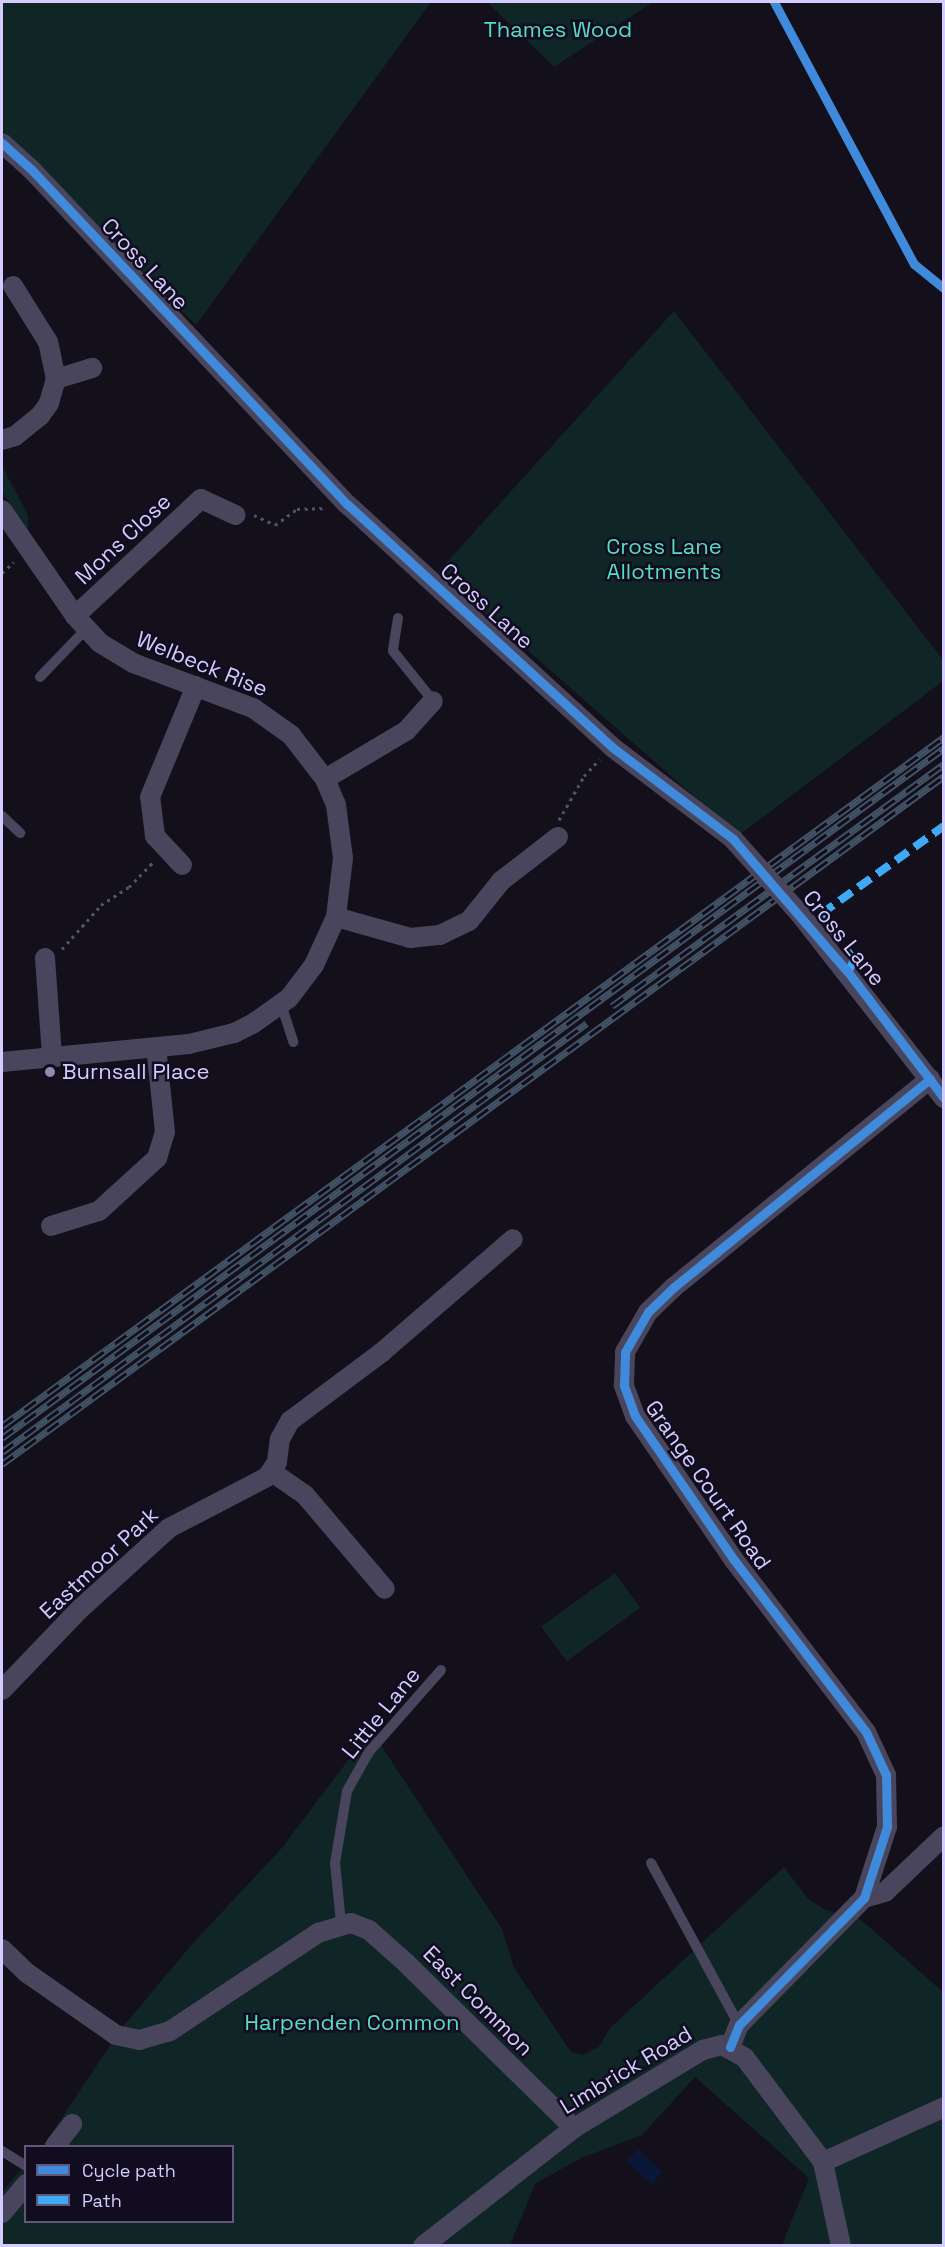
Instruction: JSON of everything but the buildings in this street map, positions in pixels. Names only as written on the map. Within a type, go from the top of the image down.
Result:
[{"type":"street","name":"Cross Lane","points":[[2,143],[32,170],[347,504],[612,747],[733,839],[800,915],[944,1098]]},
{"type":"street","points":[[2,440],[15,436],[40,416],[49,403],[56,379],[48,342],[14,286]]},
{"type":"street","points":[[56,379],[92,368]]},
{"type":"street","name":"Mons Close","points":[[80,622],[201,499],[236,515]]},
{"type":"street","name":"Welbeck Rise","points":[[2,510],[80,622],[114,654],[270,718],[306,752],[325,779],[341,831],[342,878],[336,917],[314,965],[281,1004],[234,1033],[156,1047],[52,1055],[2,1062]]},
{"type":"street","points":[[182,866],[165,848],[151,821],[150,797],[196,686]]},
{"type":"street","points":[[325,779],[387,745],[406,730],[433,701]]},
{"type":"street","points":[[336,917],[410,938],[440,935],[469,921],[501,881],[558,837]]},
{"type":"street","points":[[45,958],[52,1055]]},
{"type":"street","points":[[51,1226],[99,1211],[157,1158],[165,1132],[156,1047]]},
{"type":"street","name":"Grange Court Road","points":[[864,1898],[886,1827],[889,1801],[886,1775],[877,1750],[734,1560],[635,1416],[627,1401],[623,1368],[625,1352],[635,1332],[648,1312],[674,1287],[930,1079]]},
{"type":"street","points":[[385,1589],[305,1495],[272,1472],[280,1439],[290,1421],[381,1353],[513,1239]]},
{"type":"street","name":"Eastmoor Park","points":[[2,1690],[80,1609],[169,1528],[227,1494],[258,1483],[272,1472]]},
{"type":"street","points":[[730,2047],[740,2025],[864,1898],[885,1892],[944,1836]]},
{"type":"street","points":[[2,1949],[27,1972],[116,2035],[139,2040],[170,2031],[318,1933],[340,1923]]},
{"type":"street","name":"East Common","points":[[340,1923],[369,1930],[405,1962],[574,2128]]},
{"type":"street","name":"Limbrick Road","points":[[423,2246],[574,2128],[703,2050],[730,2047],[745,2058],[823,2162],[841,2246]]},
{"type":"street","points":[[823,2162],[944,2107]]},
{"type":"street","points":[[56,2145],[72,2124]]},
{"type":"street","points":[[2,2213],[24,2186]]},
{"type":"lane","points":[[398,618],[393,651],[433,701]]},
{"type":"lane","points":[[40,677],[80,622]]},
{"type":"lane","points":[[2,816],[20,833]]},
{"type":"lane","points":[[281,1004],[293,1042]]},
{"type":"lane","name":"Little Lane","points":[[340,1923],[335,1863],[347,1791],[369,1752],[441,1670]]},
{"type":"lane","points":[[651,1863],[740,2025]]},
{"type":"lane","points":[[2,2151],[24,2165]]},
{"type":"path","points":[[236,515],[242,509],[275,525],[297,508],[307,506],[339,510],[347,504]]},
{"type":"path","points":[[558,837],[560,816],[584,776],[612,747]]},
{"type":"path","points":[[45,958],[64,949],[101,905],[129,887],[165,848]]},
{"type":"green space","points":[[2,2],[431,2],[196,325],[118,250],[45,170],[2,130]]},
{"type":"green space","name":"Thames Wood","points":[[487,2],[653,2],[554,67]]},
{"type":"green space","name":"Cross Lane Allotments","points":[[674,311],[943,660],[943,681],[742,833],[704,805],[438,572]]},
{"type":"green space","points":[[2,466],[28,515],[28,537],[2,491]]},
{"type":"green space","points":[[615,1573],[640,1608],[567,1661],[541,1626]]},
{"type":"green space","name":"Harpenden Common","points":[[371,1730],[502,1929],[514,1968],[571,2052],[583,2055],[599,2047],[610,2028],[784,1867],[808,1899],[826,1910],[860,1919],[943,1992],[943,2245],[782,2245],[809,2178],[695,2077],[642,2135],[581,2158],[535,2184],[510,2245],[2,2245],[2,2192],[24,2166],[24,2223],[234,2223],[234,2145],[44,2145],[121,2029],[194,1942],[281,1849]]},
{"type":"water","points":[[638,2149],[663,2172],[651,2185],[626,2161]]},
{"type":"railway","points":[[2,1426],[944,737]]},
{"type":"railway","points":[[2,1438],[944,748]]},
{"type":"railway","points":[[612,1006],[944,764]]},
{"type":"railway","points":[[2,1464],[944,776]]},
{"type":"railway","points":[[2,1452],[587,1023]]},
{"type":"marked path","points":[[848,972],[854,960],[821,914],[944,826]]},
{"type":"cycle path","points":[[774,2],[914,264],[944,288]]},
{"type":"cycle path","points":[[2,143],[31,169],[347,504],[612,747],[733,839],[848,972],[944,1098]]},
{"type":"cycle path","points":[[730,2047],[739,2025],[864,1898],[887,1827],[886,1775],[866,1732],[734,1560],[635,1416],[624,1385],[625,1352],[648,1312],[674,1287],[930,1079]]},
{"type":"place","name":"Burnsall Place","points":[[50,1072]]}]
